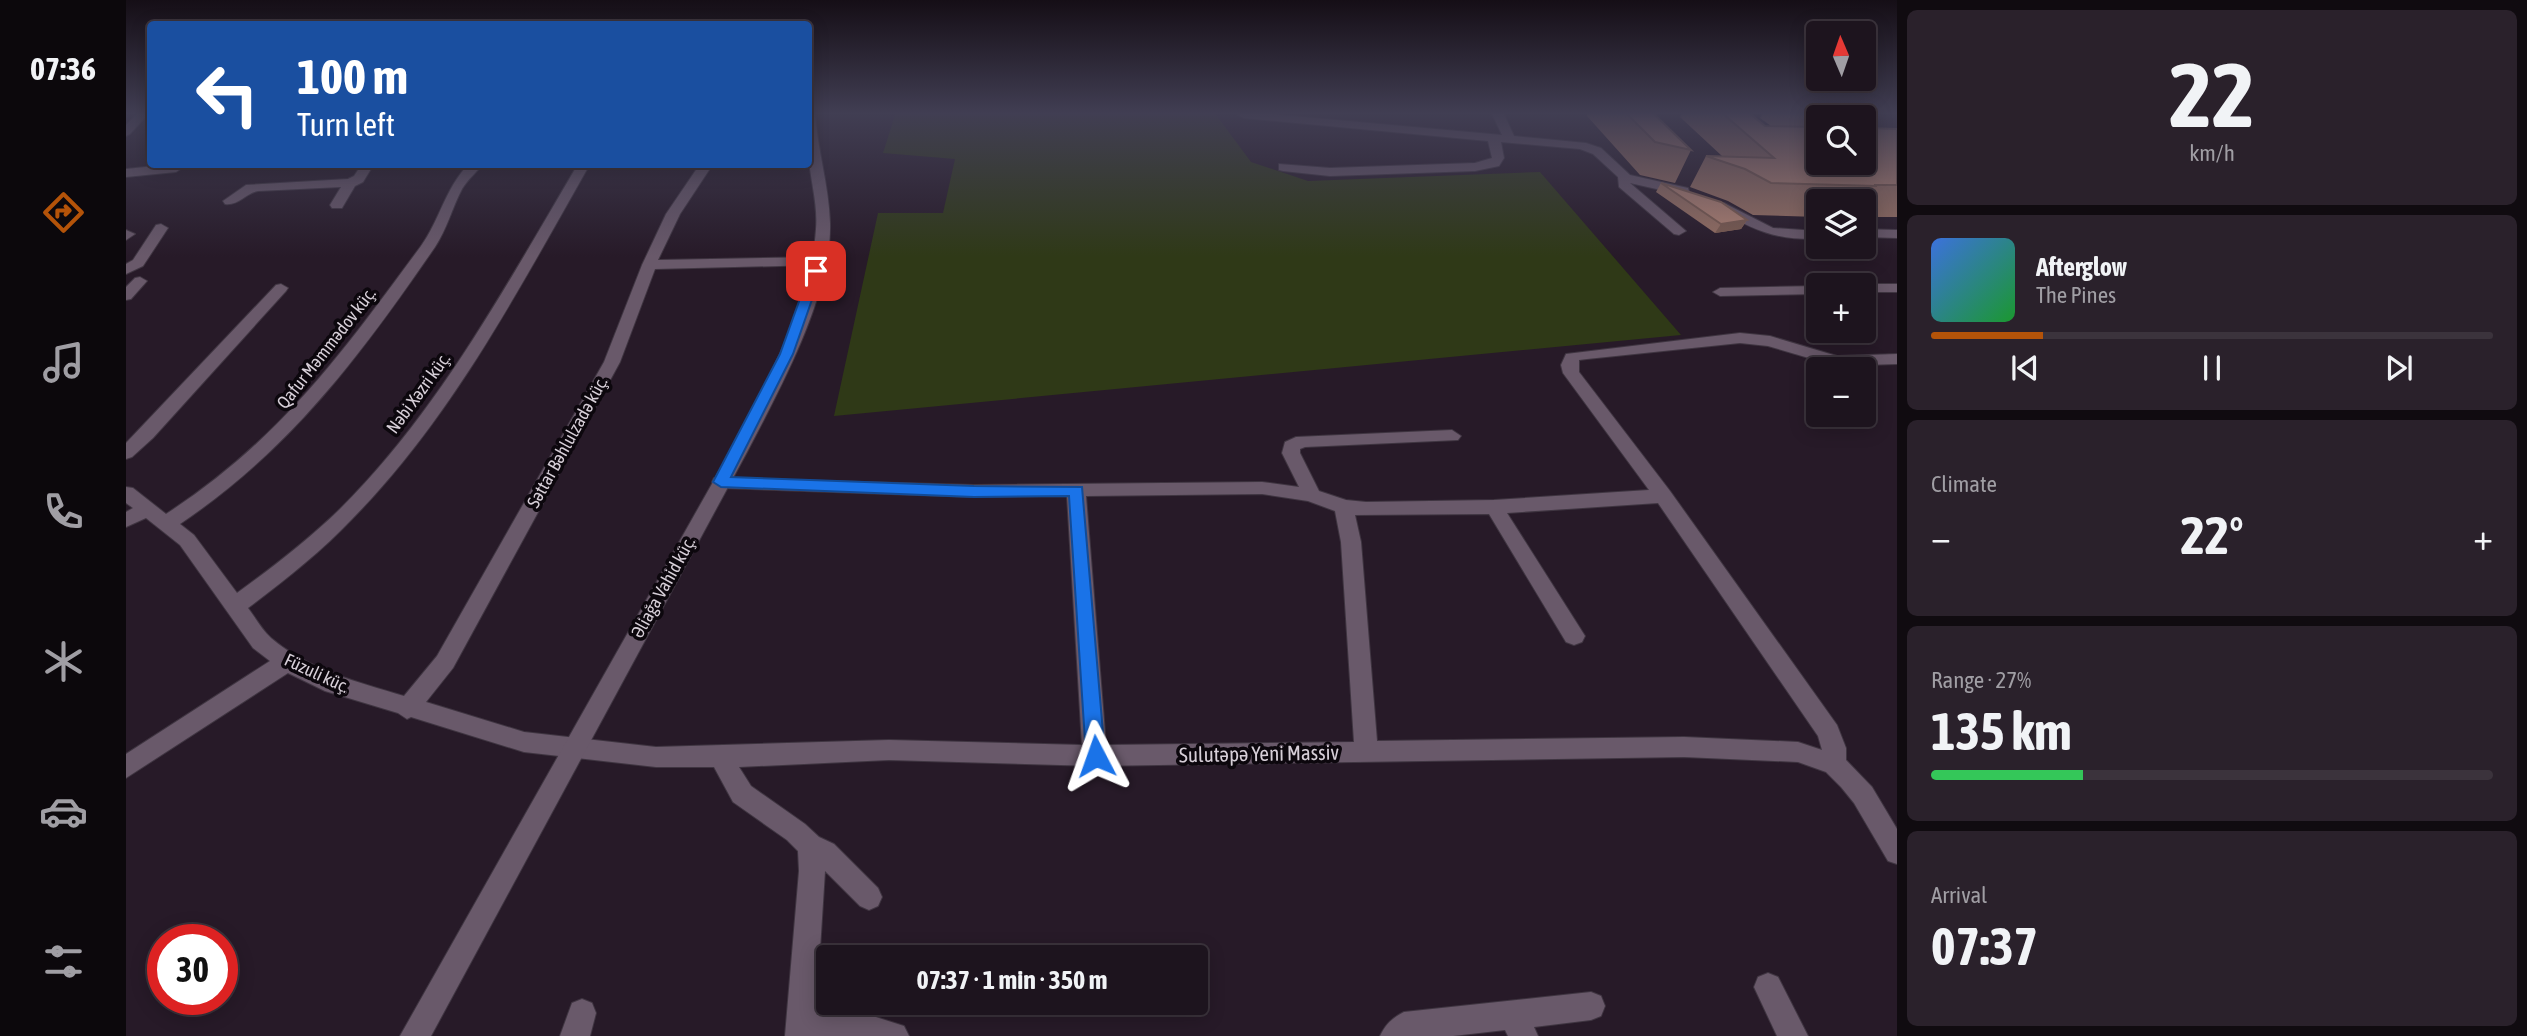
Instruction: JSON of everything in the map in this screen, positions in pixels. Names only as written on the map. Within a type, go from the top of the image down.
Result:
[{"type":"street","name":"Əliağa Vahid küç.","points":[[415,1036],[721,482],[786,354],[819,261],[824,218],[816,160]]},
{"type":"street","points":[[1283,167],[1330,172],[1475,167],[1497,160]]},
{"type":"street","points":[[1605,160],[1626,178],[1703,199],[1769,233],[1806,235]]},
{"type":"street","points":[[126,173],[176,168]]},
{"type":"street","points":[[230,201],[246,189],[258,187],[350,183],[359,178],[365,168]]},
{"type":"street","name":"Qafur Məmmədov küç.","points":[[167,523],[244,469],[312,400],[441,230],[452,193],[462,177],[472,168]]},
{"type":"street","name":"Nəbi Xəzri küç.","points":[[236,605],[272,581],[316,545],[380,479],[436,409],[582,168]]},
{"type":"street","name":"Səttar Bəhlulzadə küç.","points":[[407,709],[445,662],[612,362],[649,265],[673,215],[704,168]]},
{"type":"street","points":[[1626,178],[1623,180],[1624,184],[1679,232]]},
{"type":"street","points":[[337,205],[350,183]]},
{"type":"street","points":[[126,270],[138,263],[161,228]]},
{"type":"street","points":[[1876,233],[1897,234]]},
{"type":"street","points":[[649,265],[819,261]]},
{"type":"street","points":[[126,296],[140,281]]},
{"type":"street","points":[[126,453],[147,434],[281,288]]},
{"type":"street","points":[[1876,288],[1897,288]]},
{"type":"street","points":[[1720,292],[1806,290]]},
{"type":"street","points":[[1834,764],[1829,732],[1664,496],[1571,373],[1569,365],[1572,357],[1740,338],[1770,341],[1836,361],[1897,359]]},
{"type":"street","points":[[1310,495],[1310,488],[1290,453],[1291,446],[1302,441],[1452,436]]},
{"type":"street","points":[[721,482],[974,491],[1242,488],[1310,495],[1343,507],[1494,507],[1664,496]]},
{"type":"street","points":[[1076,491],[1096,756]]},
{"type":"street","name":"Füzuli küç.","points":[[126,493],[187,540],[261,642],[287,662],[333,684],[407,709],[503,736],[573,749]]},
{"type":"street","points":[[1343,507],[1351,542],[1366,751]]},
{"type":"street","points":[[1494,507],[1574,636]]},
{"type":"street","points":[[126,520],[147,509]]},
{"type":"street","points":[[126,767],[287,662]]},
{"type":"street","name":"Sulutəpə Yeni Massiv","points":[[573,749],[656,757],[888,750],[1096,756],[1684,747],[1798,752],[1834,764],[1888,823],[1897,852]]},
{"type":"street","points":[[721,757],[742,794],[796,832],[810,846],[825,853],[869,897]]},
{"type":"street","points":[[810,846],[812,871],[800,1032],[857,1026],[894,1036]]},
{"type":"street","points":[[1768,987],[1793,1036]]},
{"type":"street","points":[[1395,1036],[1404,1027],[1518,1026],[1591,1006]]},
{"type":"green space","points":[[955,160],[1250,160],[1308,181],[1540,172],[1681,335],[834,416],[878,213],[943,213]]},
{"type":"building","points":[[1719,160],[1806,160],[1806,175],[1876,175],[1876,160],[1897,160],[1897,185],[1771,183],[1745,169]]},
{"type":"building","points":[[1661,183],[1721,202],[1747,220],[1721,224]]},
{"type":"route","points":[[816,271],[786,354],[721,482],[974,491],[1076,491],[1096,756]]}]
